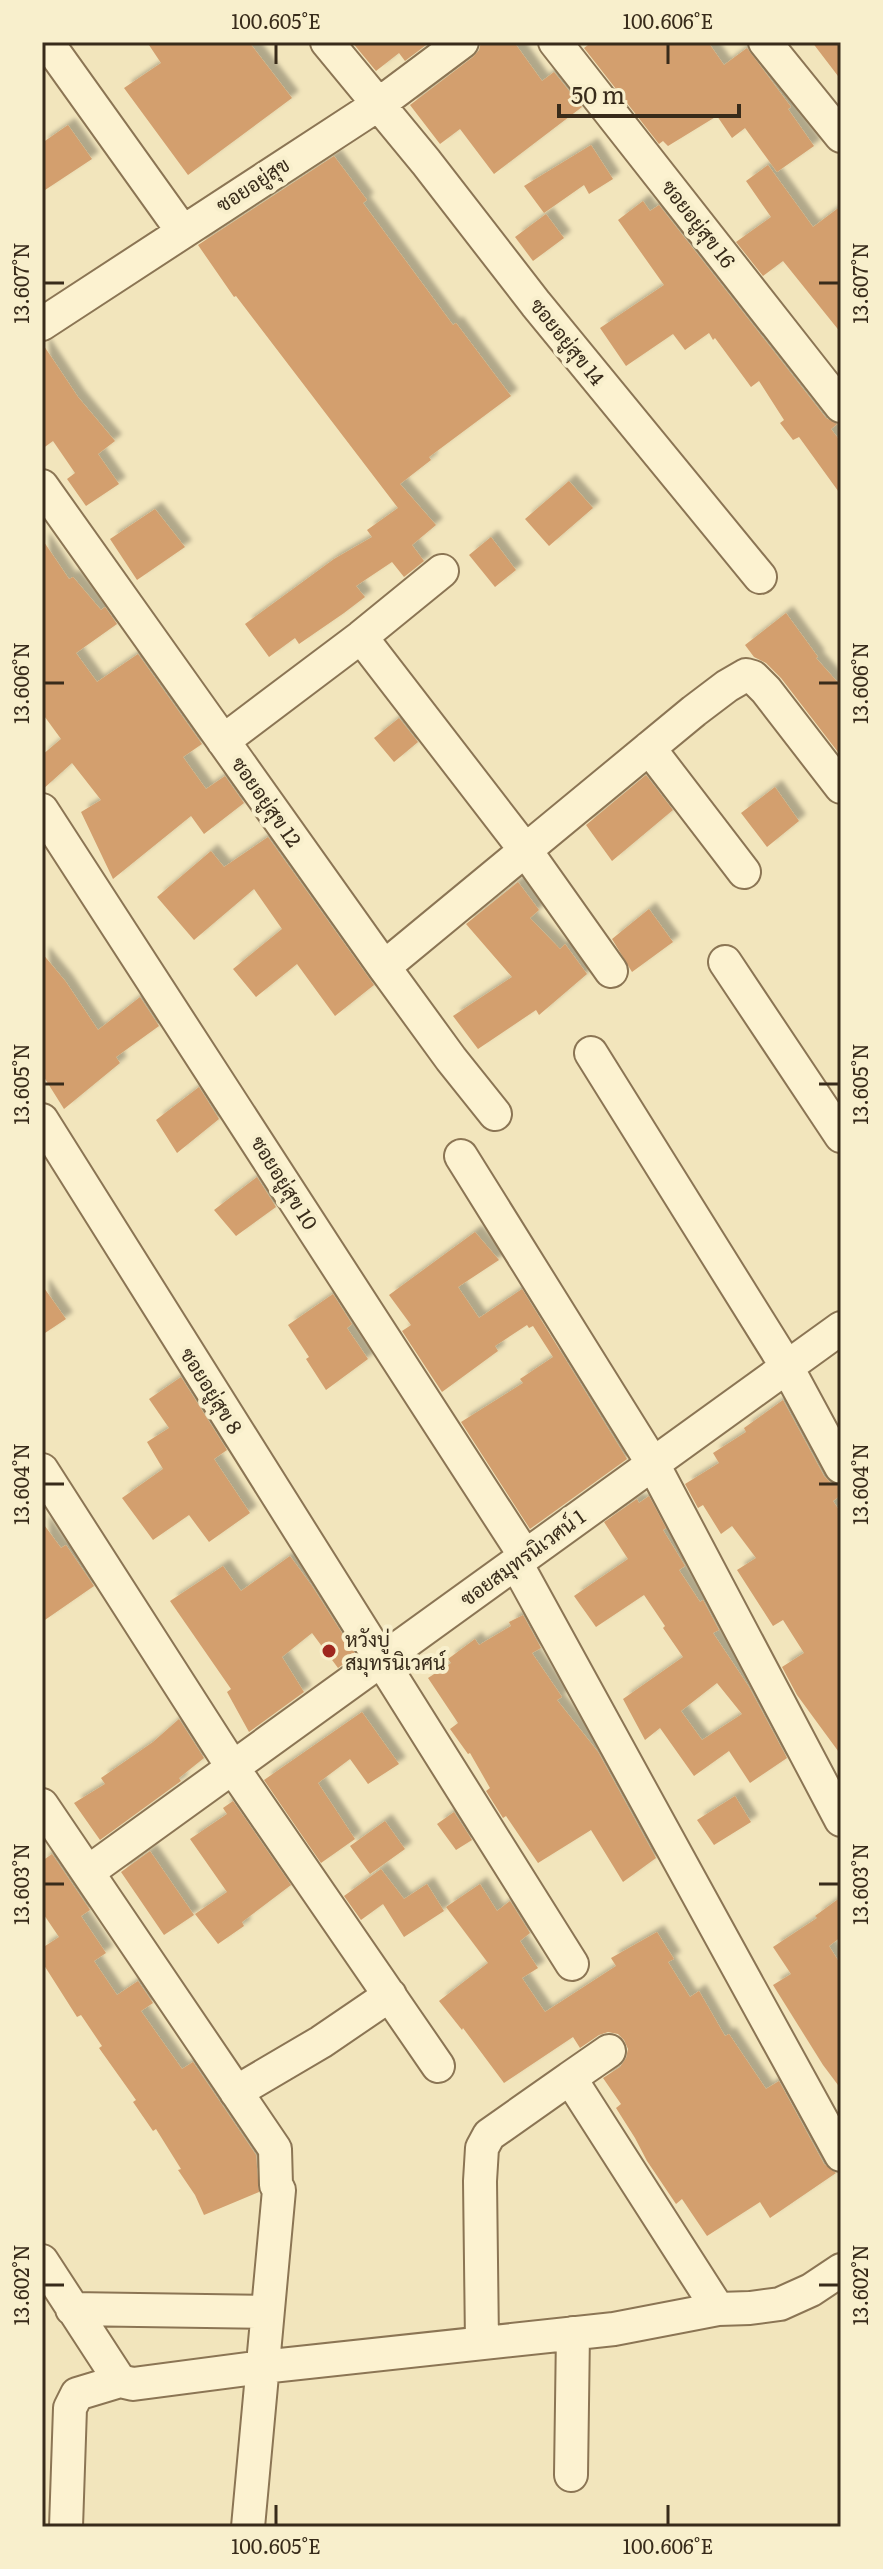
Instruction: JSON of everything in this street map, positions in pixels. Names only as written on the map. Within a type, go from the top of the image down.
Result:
[{"type":"street","points":[[47,42],[183,232]]},
{"type":"street","name":"ซอยอยู่สุข 14","points":[[327,42],[760,577]]},
{"type":"street","name":"ซอยอยู่สุข","points":[[42,324],[379,104],[462,42]]},
{"type":"street","name":"ซอยอยู่สุข 16","points":[[555,42],[841,406]]},
{"type":"street","points":[[765,42],[841,136]]},
{"type":"street","name":"ซอยอยู่สุข 12","points":[[42,486],[384,967],[495,1114]]},
{"type":"street","points":[[223,741],[361,637],[442,571]]},
{"type":"street","points":[[361,637],[526,851],[611,971]]},
{"type":"street","points":[[384,967],[649,748],[727,686],[746,675],[753,677],[766,690],[841,787]]},
{"type":"street","points":[[649,748],[744,872]]},
{"type":"street","name":"ซอยอยู่สุข 10","points":[[42,810],[520,1559],[841,2155]]},
{"type":"street","points":[[725,962],[841,1136]]},
{"type":"street","points":[[591,1053],[787,1367],[841,1467]]},
{"type":"street","name":"ซอยอยู่สุข 8","points":[[42,1120],[572,1964]]},
{"type":"street","points":[[461,1156],[653,1464],[841,1820]]},
{"type":"street","name":"ซอยสมุทรนิเวศน์ 1","points":[[88,1872],[841,1328]]},
{"type":"street","points":[[42,1470],[233,1768],[438,2066]]},
{"type":"street","points":[[42,1805],[275,2149],[276,2185],[279,2190],[248,2527]]},
{"type":"street","points":[[236,2092],[321,2042],[390,1995]]},
{"type":"street","points":[[482,2342],[482,2148],[489,2135],[609,2051]]},
{"type":"street","points":[[570,2078],[718,2309]]},
{"type":"street","points":[[42,2261],[120,2381]]},
{"type":"street","points":[[66,2527],[70,2408],[77,2394],[120,2381],[133,2384],[614,2329],[718,2309],[780,2304],[811,2290],[841,2270]]},
{"type":"street","points":[[72,2309],[267,2312]]},
{"type":"street","points":[[571,2475],[573,2333]]},
{"type":"building","points":[[147,42],[249,42],[292,98],[188,175],[124,88],[161,63]]},
{"type":"building","points":[[352,42],[430,42],[405,61],[399,53],[376,71]]},
{"type":"building","points":[[481,42],[514,42],[542,81],[554,72],[582,107],[494,174],[460,129],[440,144],[410,105],[473,57]]},
{"type":"building","points":[[592,42],[708,42],[724,65],[747,48],[791,107],[788,109],[814,146],[777,172],[745,128],[732,138],[717,116],[668,146],[663,141],[659,144],[584,48]]},
{"type":"building","points":[[812,42],[841,42],[841,80]]},
{"type":"building","points":[[68,125],[92,159],[42,192],[42,143]]},
{"type":"building","points":[[591,145],[613,179],[589,194],[584,185],[544,213],[524,186]]},
{"type":"building","points":[[334,156],[367,200],[363,203],[453,325],[456,323],[511,396],[429,457],[431,460],[400,484],[436,525],[412,545],[424,561],[404,577],[392,562],[356,586],[365,597],[299,644],[295,638],[269,657],[245,624],[334,559],[372,537],[367,530],[398,508],[234,297],[198,245]]},
{"type":"building","points":[[768,165],[813,227],[841,206],[841,333],[783,261],[763,276],[736,242],[771,217],[746,181]]},
{"type":"building","points":[[643,201],[650,211],[659,205],[826,418],[837,424],[831,429],[841,442],[841,495],[799,437],[793,440],[780,423],[784,420],[759,381],[751,387],[709,333],[685,350],[673,334],[626,366],[600,328],[664,285],[618,220]]},
{"type":"building","points":[[546,214],[564,238],[533,261],[515,237]]},
{"type":"building","points":[[42,343],[78,397],[115,441],[98,454],[119,484],[86,506],[67,479],[75,473],[53,441],[42,449]]},
{"type":"building","points":[[569,481],[593,508],[549,546],[525,519]]},
{"type":"building","points":[[155,509],[185,547],[137,580],[110,539]]},
{"type":"building","points":[[491,537],[516,570],[495,587],[469,555]]},
{"type":"building","points":[[42,539],[69,579],[73,577],[101,610],[105,607],[117,624],[76,653],[97,682],[138,654],[202,744],[183,757],[206,789],[225,776],[244,803],[204,834],[191,816],[113,879],[81,812],[101,800],[72,763],[42,790],[42,755],[61,739],[42,713]]},
{"type":"building","points":[[786,613],[816,658],[841,686],[841,756],[781,678],[766,663],[754,657],[745,645]]},
{"type":"building","points":[[399,718],[418,742],[394,762],[374,738]]},
{"type":"building","points":[[646,775],[673,810],[612,861],[586,825]]},
{"type":"building","points":[[775,787],[799,821],[767,847],[741,813]]},
{"type":"building","points":[[268,837],[374,985],[335,1016],[297,964],[256,997],[233,969],[282,929],[254,889],[194,940],[157,897],[211,851],[224,867]]},
{"type":"building","points":[[518,882],[539,910],[530,918],[560,949],[565,944],[587,974],[539,1015],[536,1010],[478,1049],[453,1016],[512,977],[466,924]]},
{"type":"building","points":[[649,909],[673,942],[632,972],[612,939]]},
{"type":"building","points":[[42,953],[98,1030],[140,997],[159,1026],[116,1057],[120,1063],[64,1109],[42,1074]]},
{"type":"building","points":[[199,1087],[219,1119],[177,1153],[156,1120]]},
{"type":"building","points":[[257,1177],[276,1207],[236,1236],[214,1210]]},
{"type":"building","points":[[475,1232],[499,1260],[458,1287],[479,1318],[522,1289],[627,1459],[530,1529],[461,1422],[523,1383],[520,1379],[553,1357],[533,1326],[529,1328],[527,1325],[495,1346],[498,1351],[442,1392],[402,1331],[411,1325],[389,1295]]},
{"type":"building","points":[[42,1285],[66,1319],[42,1335]]},
{"type":"building","points":[[333,1294],[352,1324],[347,1328],[368,1359],[326,1390],[288,1325]]},
{"type":"building","points":[[181,1377],[227,1450],[214,1459],[250,1513],[209,1542],[189,1515],[153,1540],[122,1498],[163,1469],[147,1442],[169,1428],[149,1399]]},
{"type":"building","points":[[783,1400],[824,1476],[832,1484],[841,1486],[841,1495],[833,1501],[841,1513],[841,1755],[797,1695],[782,1667],[804,1653],[783,1620],[773,1626],[737,1570],[756,1558],[732,1526],[721,1534],[703,1505],[698,1508],[685,1484],[719,1463],[713,1453],[746,1432],[744,1428]]},
{"type":"building","points":[[649,1496],[666,1528],[663,1530],[685,1566],[679,1570],[700,1602],[703,1600],[719,1630],[713,1633],[749,1687],[787,1758],[750,1783],[729,1751],[694,1776],[660,1728],[645,1740],[623,1699],[683,1657],[644,1595],[596,1627],[574,1596],[628,1559],[604,1522],[637,1499],[639,1503]],"holes":[[[717,1683],[742,1714],[702,1740],[681,1711]]]},
{"type":"building","points":[[42,1522],[61,1548],[66,1545],[94,1586],[42,1622]]},
{"type":"building","points":[[290,1556],[356,1655],[338,1668],[312,1633],[282,1657],[304,1692],[249,1732],[227,1692],[231,1689],[170,1601],[223,1566],[241,1591]]},
{"type":"building","points":[[523,1615],[541,1648],[532,1653],[562,1697],[557,1700],[598,1752],[656,1858],[623,1882],[591,1830],[538,1863],[486,1791],[490,1788],[470,1753],[450,1729],[458,1723],[428,1678],[451,1663],[448,1659],[475,1639],[479,1645]]},
{"type":"building","points":[[362,1712],[399,1764],[368,1784],[350,1759],[318,1783],[355,1839],[321,1863],[264,1780]]},
{"type":"building","points":[[179,1719],[204,1758],[179,1778],[181,1781],[100,1840],[74,1803],[105,1784],[101,1778],[153,1742]]},
{"type":"building","points":[[735,1796],[751,1822],[714,1845],[697,1820]]},
{"type":"building","points":[[233,1801],[291,1885],[218,1944],[195,1914],[227,1892],[190,1839],[227,1814],[223,1808]]},
{"type":"building","points":[[454,1812],[472,1840],[456,1850],[437,1824]]},
{"type":"building","points":[[385,1821],[405,1849],[370,1874],[350,1846]]},
{"type":"building","points":[[150,1851],[194,1915],[164,1935],[121,1872]]},
{"type":"building","points":[[52,1854],[90,1910],[81,1916],[106,1953],[94,1961],[117,1995],[138,1981],[153,2003],[141,2011],[182,2069],[193,2062],[256,2155],[259,2192],[204,2215],[156,2129],[153,2131],[133,2102],[136,2100],[99,2048],[102,2046],[81,2015],[77,2017],[42,1962],[42,1948],[59,1937],[42,1912],[42,1861]]},
{"type":"building","points":[[381,1869],[404,1899],[427,1884],[444,1911],[404,1937],[383,1904],[361,1920],[344,1896]]},
{"type":"building","points":[[480,1884],[497,1911],[510,1901],[530,1933],[520,1941],[538,1968],[522,1978],[545,2012],[616,1966],[611,1958],[657,1932],[674,1959],[668,1962],[690,1997],[699,1991],[725,2036],[729,2034],[766,2089],[779,2081],[824,2164],[836,2173],[770,2218],[760,2202],[707,2236],[682,2199],[676,2204],[616,2108],[621,2104],[603,2078],[620,2067],[626,2058],[628,2049],[618,2034],[608,2032],[599,2035],[580,2048],[573,2037],[504,2083],[439,2001],[488,1963],[446,1907]]},
{"type":"building","points":[[841,1897],[841,1937],[829,1946],[841,1965],[841,2089],[773,1985],[791,1974],[773,1947],[817,1918],[815,1916]]},
{"type":"place","name":"หวังบู่ สมุทรนิเวศน์","points":[[329,1651]]}]
